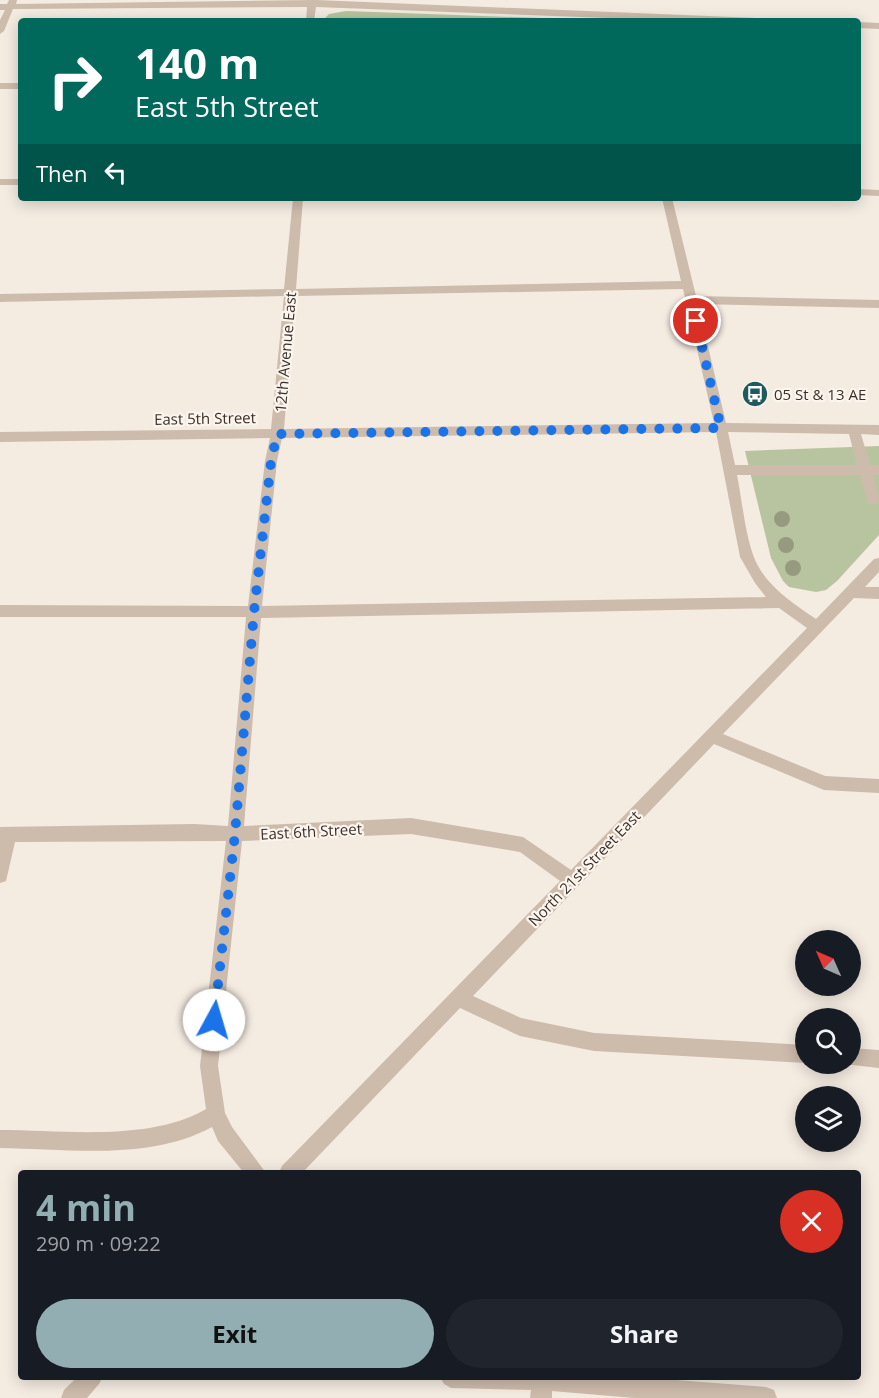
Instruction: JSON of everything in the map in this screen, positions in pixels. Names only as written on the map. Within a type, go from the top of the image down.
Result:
[{"type":"street","points":[[310,18],[311,2]]},
{"type":"street","points":[[0,31],[8,4],[311,2],[691,18]]},
{"type":"street","points":[[861,25],[879,26]]},
{"type":"street","points":[[0,86],[18,86]]},
{"type":"street","points":[[0,182],[18,182]]},
{"type":"street","points":[[861,192],[879,193]]},
{"type":"street","name":"12th Avenue East","points":[[254,1170],[225,1134],[216,1114],[209,1066],[235,834],[254,612],[271,462],[277,434],[298,201]]},
{"type":"street","points":[[668,201],[721,428],[743,540],[753,572],[780,602],[817,627]]},
{"type":"street","points":[[0,298],[688,285]]},
{"type":"street","points":[[692,300],[879,304]]},
{"type":"street","name":"East 5th Street","points":[[0,437],[721,428],[879,430]]},
{"type":"street","points":[[854,430],[873,500]]},
{"type":"street","points":[[729,470],[879,470]]},
{"type":"street","name":"North 21st Street East","points":[[292,1170],[879,562]]},
{"type":"street","points":[[851,592],[879,593]]},
{"type":"street","points":[[0,611],[219,610],[254,612],[780,602]]},
{"type":"street","points":[[711,736],[824,783],[879,786]]},
{"type":"street","name":"East 6th Street","points":[[5,834],[194,832],[235,834],[411,826],[523,845],[572,880]]},
{"type":"street","points":[[0,875],[5,834]]},
{"type":"street","points":[[458,998],[520,1027],[594,1042],[795,1053]]},
{"type":"street","points":[[861,1058],[879,1059]]},
{"type":"street","points":[[0,1139],[122,1139],[150,1136],[190,1128],[216,1114]]},
{"type":"street","points":[[72,1398],[89,1380]]},
{"type":"street","points":[[474,1380],[541,1389],[766,1398]]},
{"type":"green space","points":[[346,11],[532,18],[325,18],[329,14]]},
{"type":"green space","points":[[879,446],[879,535],[826,590],[816,592],[789,587],[783,581],[771,558],[745,451]]},
{"type":"place","name":"05 St & 13 AE","points":[[755,394]]},
{"type":"route","points":[[214,1020],[235,834],[254,612],[271,462],[277,434],[721,428],[696,321]]}]
